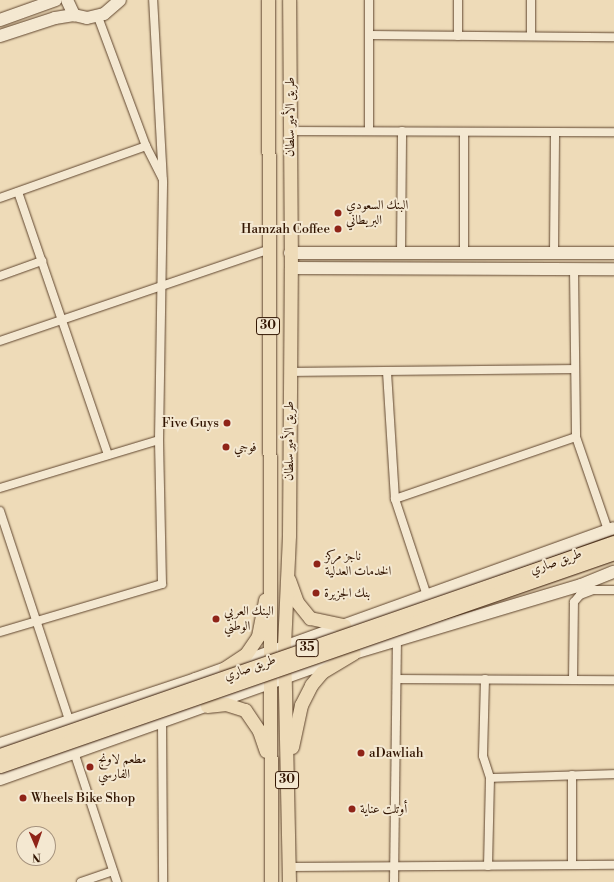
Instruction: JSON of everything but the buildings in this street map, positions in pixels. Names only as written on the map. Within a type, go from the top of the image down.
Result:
[{"type":"main road","points":[[0,20],[56,0]]},
{"type":"main road","points":[[67,0],[74,15]]},
{"type":"main road","points":[[0,36],[55,18],[74,15],[98,17],[120,0]]},
{"type":"main road","name":"طريق الأمير سلطان","points":[[268,0],[268,250],[272,571],[269,683],[271,882]]},
{"type":"main road","name":"طريق الأمير سلطان","points":[[289,0],[291,268],[287,575],[284,646],[289,882]]},
{"type":"main road","points":[[290,253],[614,253]]},
{"type":"main road","points":[[424,253],[424,268]]},
{"type":"main road","points":[[291,268],[614,269]]},
{"type":"main road","points":[[354,653],[307,660],[304,655],[307,645],[344,626],[426,596],[612,533]]},
{"type":"main road","name":"طريق صاري","points":[[0,755],[612,533]]},
{"type":"main road","name":"طريق صاري","points":[[0,766],[614,553]]},
{"type":"main road","points":[[225,668],[246,654],[258,636],[272,571]]},
{"type":"main road","points":[[0,779],[354,653],[581,585],[614,572]]},
{"type":"main road","points":[[287,575],[297,602],[310,618],[344,626]]},
{"type":"main road","name":"طريق صاري","points":[[0,744],[195,679],[284,646],[344,626]]},
{"type":"main road","points":[[287,768],[300,705],[311,685],[322,672],[354,653]]},
{"type":"main road","points":[[195,679],[232,671],[242,677],[240,687],[207,706]]},
{"type":"main road","points":[[207,706],[226,704],[245,710],[260,731],[271,768]]},
{"type":"street","points":[[0,632],[162,584],[159,440],[164,182],[153,0]]},
{"type":"street","points":[[369,131],[370,0]]},
{"type":"street","points":[[458,0],[458,36]]},
{"type":"street","points":[[530,0],[531,35]]},
{"type":"street","points":[[98,17],[146,146],[164,182]]},
{"type":"street","points":[[369,35],[531,35],[614,37]]},
{"type":"street","points":[[290,131],[614,132]]},
{"type":"street","points":[[401,253],[402,131]]},
{"type":"street","points":[[464,132],[464,253]]},
{"type":"street","points":[[554,132],[554,252]]},
{"type":"street","points":[[0,198],[146,146]]},
{"type":"street","points":[[18,192],[108,455]]},
{"type":"street","points":[[0,341],[268,250]]},
{"type":"street","points":[[0,276],[42,261]]},
{"type":"street","points":[[574,268],[576,437],[612,533]]},
{"type":"street","points":[[290,372],[575,369]]},
{"type":"street","points":[[387,372],[395,499],[426,596]]},
{"type":"street","points":[[395,499],[576,437]]},
{"type":"street","points":[[0,488],[159,440]]},
{"type":"street","points":[[0,511],[70,720]]},
{"type":"street","points":[[572,680],[573,604],[583,593],[596,590],[614,590]]},
{"type":"street","points":[[394,882],[397,639]]},
{"type":"street","points":[[396,679],[614,680]]},
{"type":"street","points":[[485,680],[483,756],[490,778],[488,866]]},
{"type":"street","points":[[162,721],[164,882]]},
{"type":"street","points":[[74,752],[117,882]]},
{"type":"street","points":[[490,778],[614,774]]},
{"type":"street","points":[[572,775],[572,865]]},
{"type":"street","points":[[289,867],[614,865]]},
{"type":"street","points":[[81,882],[113,871]]},
{"type":"place","name":"البنك السعودي البريطاني","points":[[338,213]]},
{"type":"place","name":"Hamzah Coffee","points":[[338,229]]},
{"type":"place","name":"Five Guys","points":[[227,423]]},
{"type":"place","name":"فوجي","points":[[226,447]]},
{"type":"place","name":"ناجز مركز الخدمات العدلية","points":[[317,564]]},
{"type":"place","name":"بنك الجزيرة","points":[[316,593]]},
{"type":"place","name":"البنك العربي الوطني","points":[[216,619]]},
{"type":"place","name":"aDawliah","points":[[361,753]]},
{"type":"place","name":"مطعم لاونج الفارسي","points":[[90,767]]},
{"type":"place","name":"Wheels Bike Shop","points":[[23,798]]},
{"type":"place","name":"أوتلت عناية","points":[[352,809]]}]
